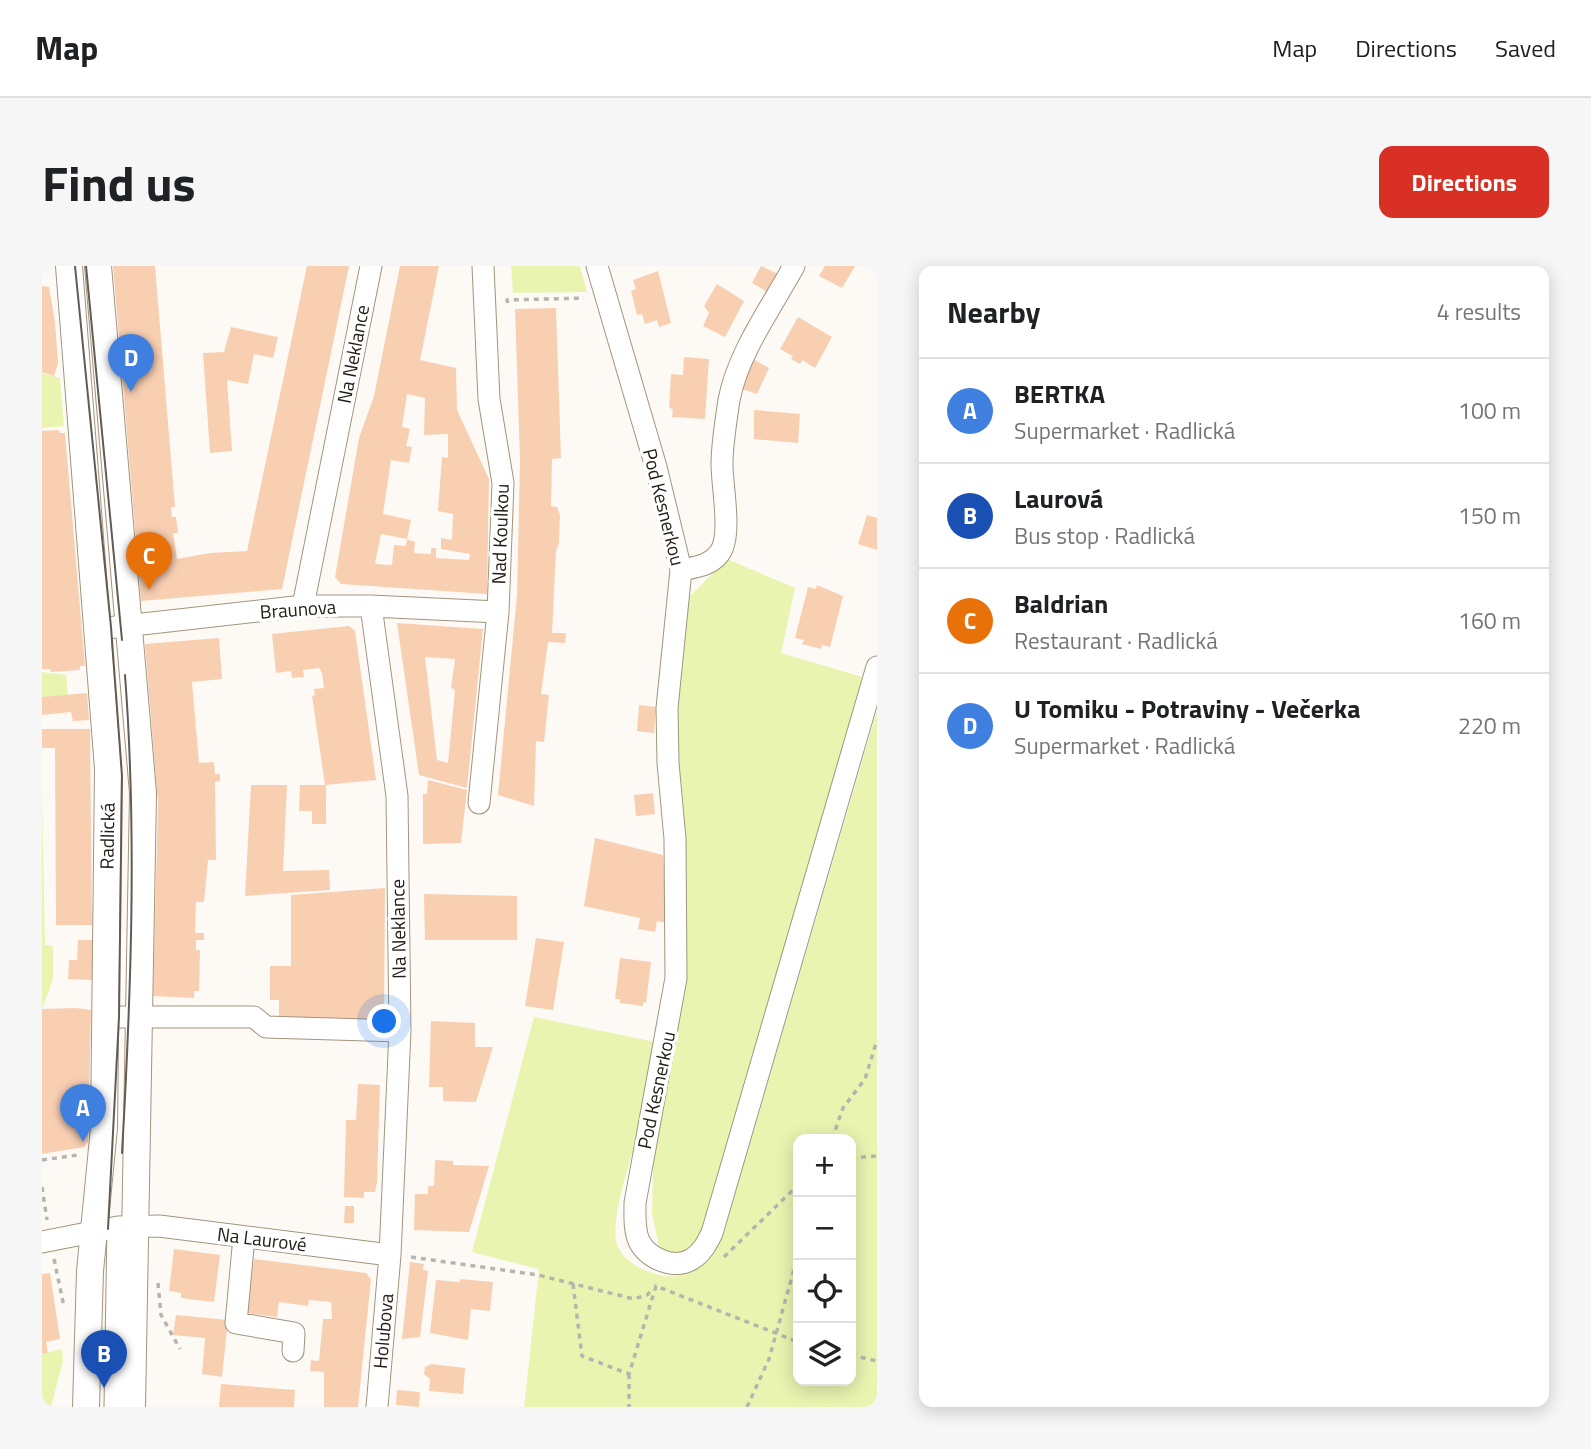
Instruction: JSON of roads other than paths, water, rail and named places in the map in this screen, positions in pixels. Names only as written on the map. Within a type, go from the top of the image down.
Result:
[{"type":"main road","name":"Radlická","points":[[69,266],[108,769],[104,1128],[132,1407]]},
{"type":"main road","name":"Radlická","points":[[86,1407],[114,1229],[139,1016],[143,793],[131,625],[110,427],[98,266]]},
{"type":"street","name":"Na Neklance","points":[[303,607],[371,266]]},
{"type":"street","name":"Nad Koulkou","points":[[479,803],[498,612],[503,483],[489,399],[484,266]]},
{"type":"street","name":"Pod Kesnerkou","points":[[597,266],[656,467],[681,570],[667,708],[668,763],[675,839],[676,978],[635,1203],[638,1240],[654,1257],[663,1261],[691,1261],[704,1249],[712,1233],[877,667]]},
{"type":"street","points":[[681,570],[701,567],[715,559],[723,548],[725,535],[722,461],[730,398],[748,350],[794,266]]},
{"type":"street","name":"Braunova","points":[[98,629],[303,607],[371,606],[498,612]]},
{"type":"street","name":"Na Neklance","points":[[371,606],[397,796],[400,1256]]},
{"type":"street","points":[[105,1017],[254,1017],[266,1027],[400,1031]]},
{"type":"street","points":[[103,1407],[114,1229]]},
{"type":"street","points":[[114,1229],[115,1407]]},
{"type":"street","name":"Na Laurové","points":[[45,1235],[114,1229],[244,1237],[400,1256]]},
{"type":"street","points":[[244,1237],[236,1323],[294,1333],[293,1351]]},
{"type":"street","name":"Holubova","points":[[377,1407],[400,1256]]},
{"type":"tram line","points":[[75,266],[111,627],[122,776],[119,1017],[108,1229]]},
{"type":"tram line","points":[[86,266],[122,640]]},
{"type":"tram line","points":[[122,1153],[132,854],[125,675]]},
{"type":"place","name":"U Tomiku - Potraviny - Večerka","points":[[131,392]]},
{"type":"place","name":"Baldrian","points":[[149,590]]},
{"type":"place","name":"BERTKA","points":[[83,1142]]},
{"type":"place","name":"Laurová","points":[[104,1388]]}]
